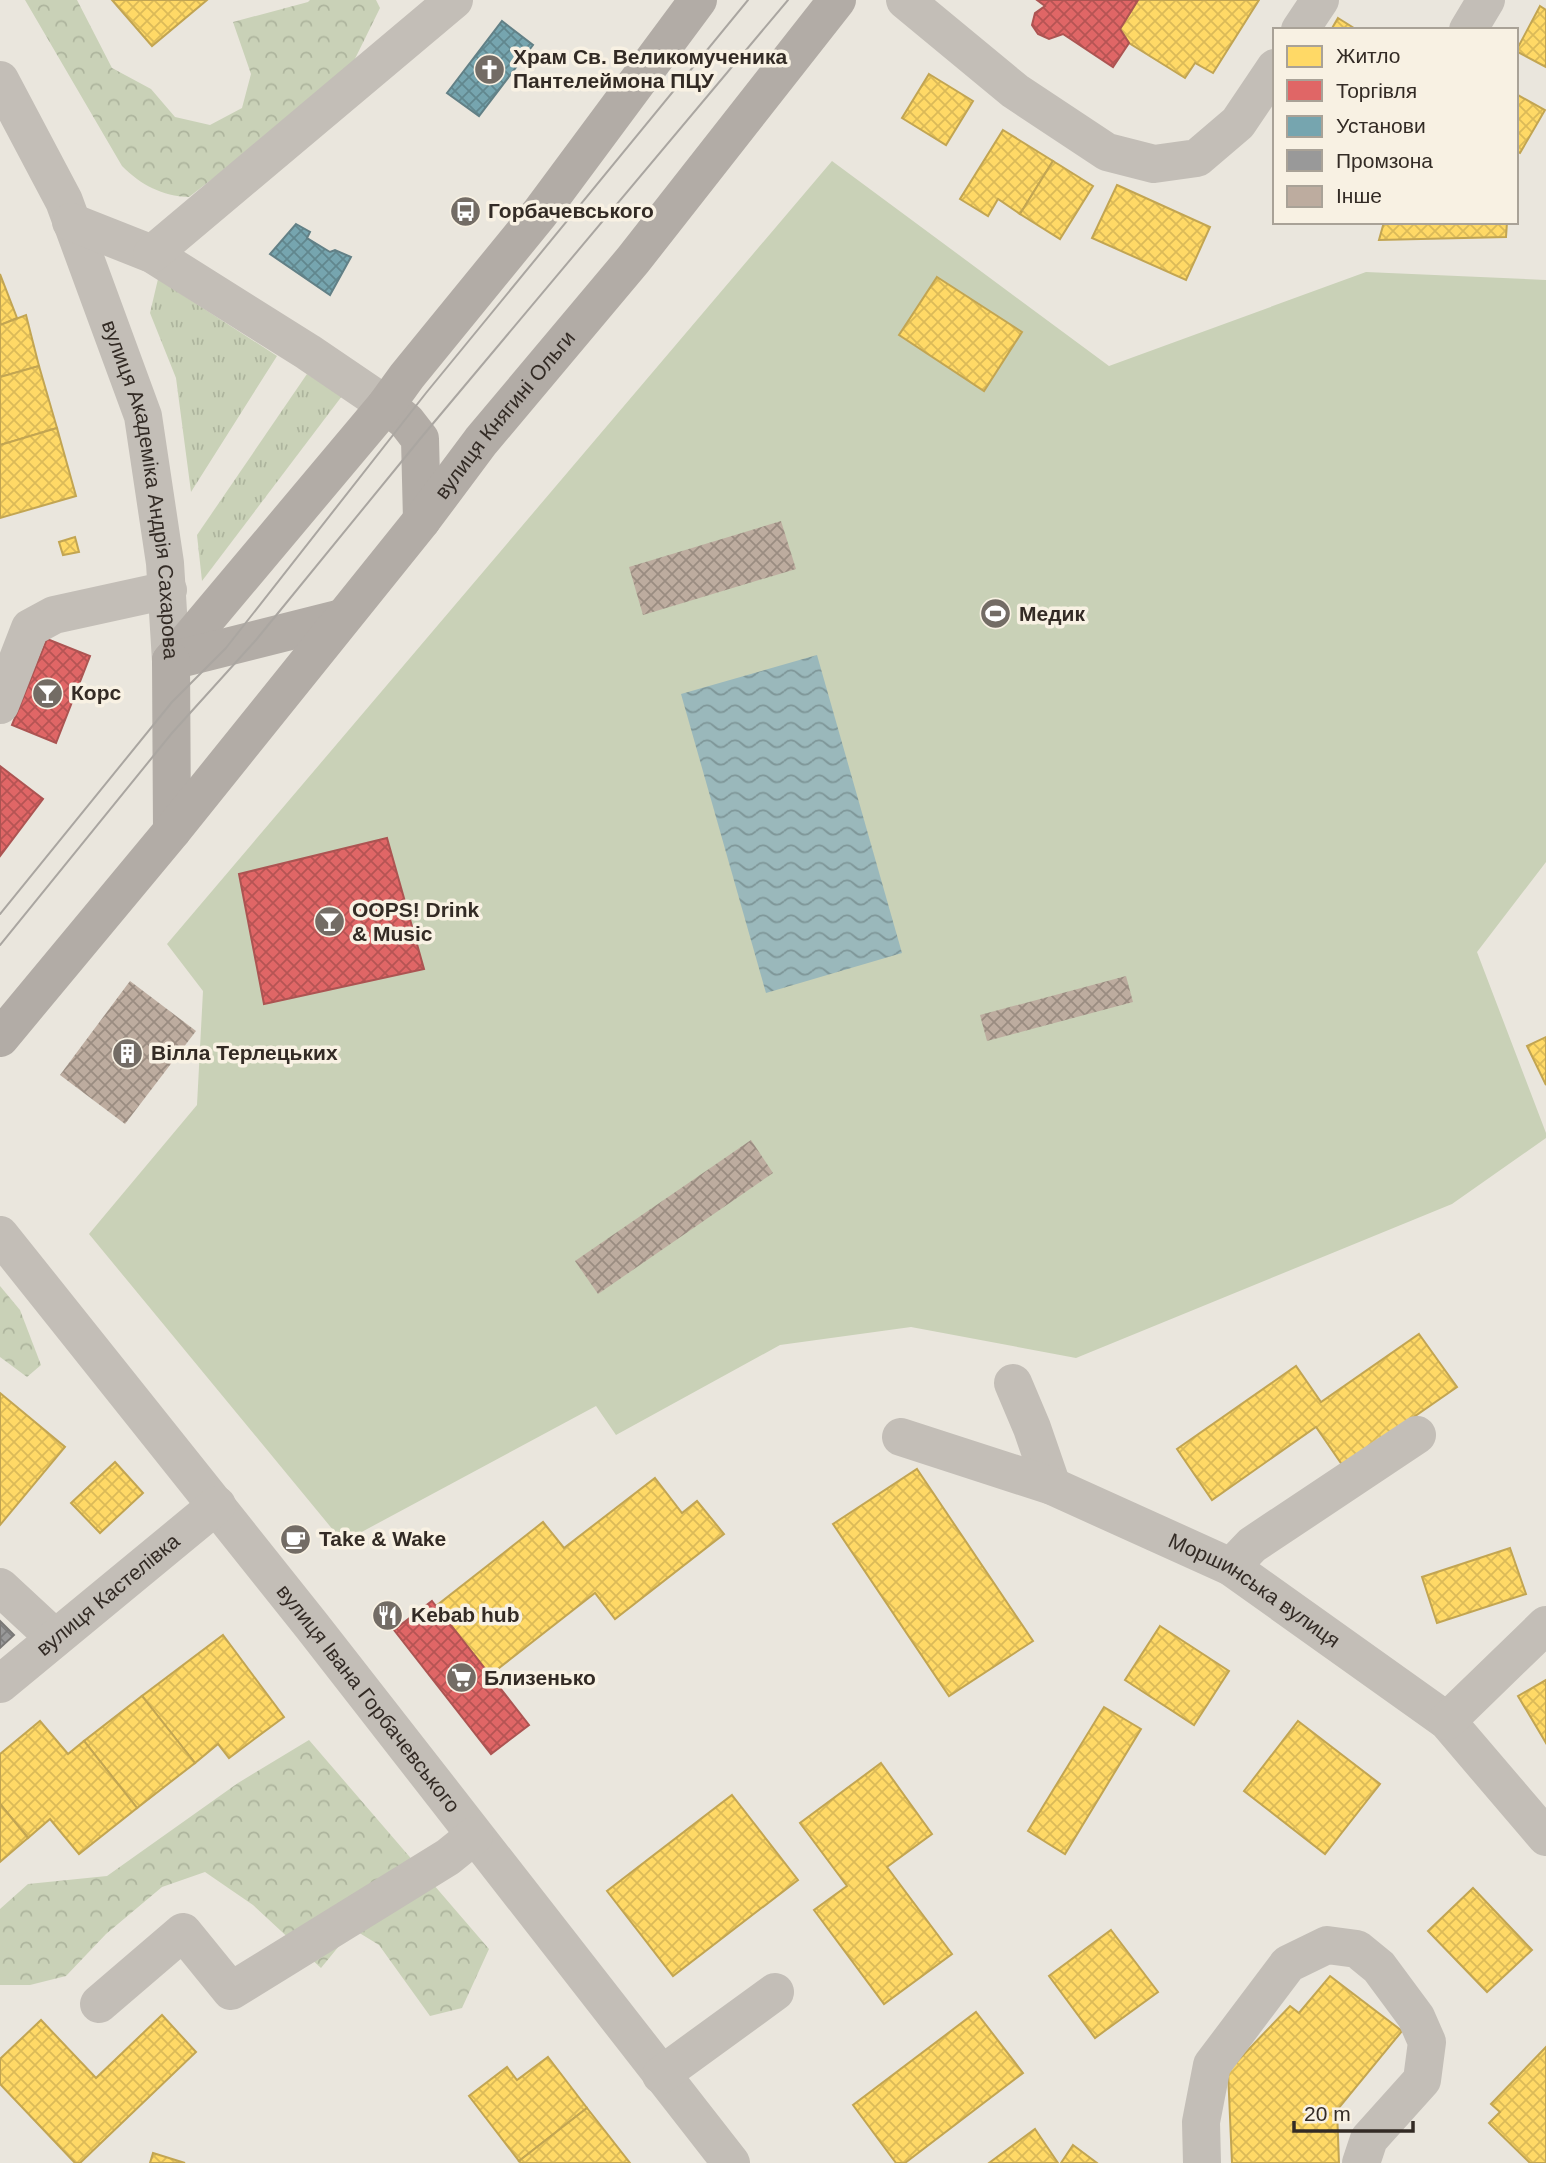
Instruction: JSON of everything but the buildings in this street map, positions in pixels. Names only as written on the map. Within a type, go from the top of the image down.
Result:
[{"type":"main road","points":[[171,662],[386,405],[540,213],[698,0]]},
{"type":"main road","name":"вулиця Княгині Ольги","points":[[172,831],[422,520],[481,442],[634,260],[837,0]]},
{"type":"main road","points":[[386,405],[406,421],[420,439],[422,520]]},
{"type":"main road","points":[[171,662],[342,618]]},
{"type":"main road","name":"вулиця Академіка Андрія Сахарова","points":[[171,662],[172,831]]},
{"type":"main road","points":[[0,1038],[172,831]]},
{"type":"street","points":[[905,0],[1015,91],[1107,152],[1154,164],[1197,159],[1238,123],[1273,71]]},
{"type":"street","points":[[1301,28],[1320,0]]},
{"type":"street","points":[[1469,28],[1486,0]]},
{"type":"street","points":[[152,254],[443,3]]},
{"type":"street","name":"вулиця Академіка Андрія Сахарова","points":[[0,80],[64,201],[143,416],[168,590],[171,662]]},
{"type":"street","points":[[71,222],[152,254],[308,352],[386,405]]},
{"type":"street","points":[[0,705],[30,628],[54,615],[168,590]]},
{"type":"street","name":"вулиця Івана Горбачевського","points":[[0,1236],[217,1505],[730,2163]]},
{"type":"street","points":[[1013,1383],[1052,1486]]},
{"type":"street","points":[[1231,1567],[1252,1545],[1416,1435]]},
{"type":"street","name":"Моршинська вулиця","points":[[901,1437],[1052,1486],[1231,1567],[1447,1721],[1546,1837]]},
{"type":"street","name":"вулиця Кастелівка","points":[[0,1684],[217,1505]]},
{"type":"street","points":[[0,1587],[55,1638]]},
{"type":"street","points":[[1447,1721],[1546,1625]]},
{"type":"street","points":[[99,2004],[183,1932],[232,1991],[448,1857],[474,1836]]},
{"type":"street","points":[[1202,2163],[1201,2122],[1213,2065],[1288,1964],[1327,1945],[1357,1949],[1379,1967],[1416,2017],[1427,2042],[1422,2080],[1369,2139],[1361,2163]]},
{"type":"street","points":[[661,2075],[775,1992]]},
{"type":"green space","points":[[25,0],[77,0],[112,68],[151,89],[175,117],[210,125],[242,108],[251,74],[233,22],[310,0],[376,0],[380,8],[347,75],[189,197],[152,188],[122,166]]},
{"type":"green space","name":"Медик","points":[[832,161],[1109,366],[1366,272],[1546,280],[1546,862],[1477,952],[1546,1138],[1452,1204],[1076,1358],[911,1327],[780,1345],[616,1435],[596,1406],[343,1542],[89,1234],[197,1105],[203,991],[167,944]]},
{"type":"green space","points":[[158,279],[277,356],[191,492],[176,378],[150,313]]},
{"type":"green space","points":[[307,374],[342,396],[202,581],[197,535]]},
{"type":"green space","points":[[0,1286],[20,1310],[41,1365],[27,1377],[0,1357]]},
{"type":"green space","points":[[309,1740],[489,1949],[462,2008],[430,2016],[379,1945],[353,1929],[321,1968],[253,1905],[205,1872],[162,1887],[106,1934],[66,1976],[30,1985],[0,1985],[0,1909],[28,1884],[107,1876],[238,1783]]},
{"type":"water","points":[[817,655],[902,953],[766,993],[681,694]]},
{"type":"tram line","points":[[0,914],[172,702],[226,648],[426,393],[748,0]]},
{"type":"tram line","points":[[0,945],[172,733],[256,640],[420,439],[788,0]]},
{"type":"place","name":"Храм Св. Великомученика Пантелеймона ПЦУ","points":[[490,69]]},
{"type":"place","name":"Горбачевського","points":[[465,211]]},
{"type":"place","name":"Медик","points":[[996,614]]},
{"type":"place","name":"Корс","points":[[48,693]]},
{"type":"place","name":"OOPS! Drink & Music","points":[[329,922]]},
{"type":"place","name":"Вілла Терлецьких","points":[[128,1053]]},
{"type":"place","name":"Take & Wake","points":[[296,1539]]},
{"type":"place","name":"Kebab hub","points":[[388,1615]]},
{"type":"place","name":"Близенько","points":[[461,1678]]}]
